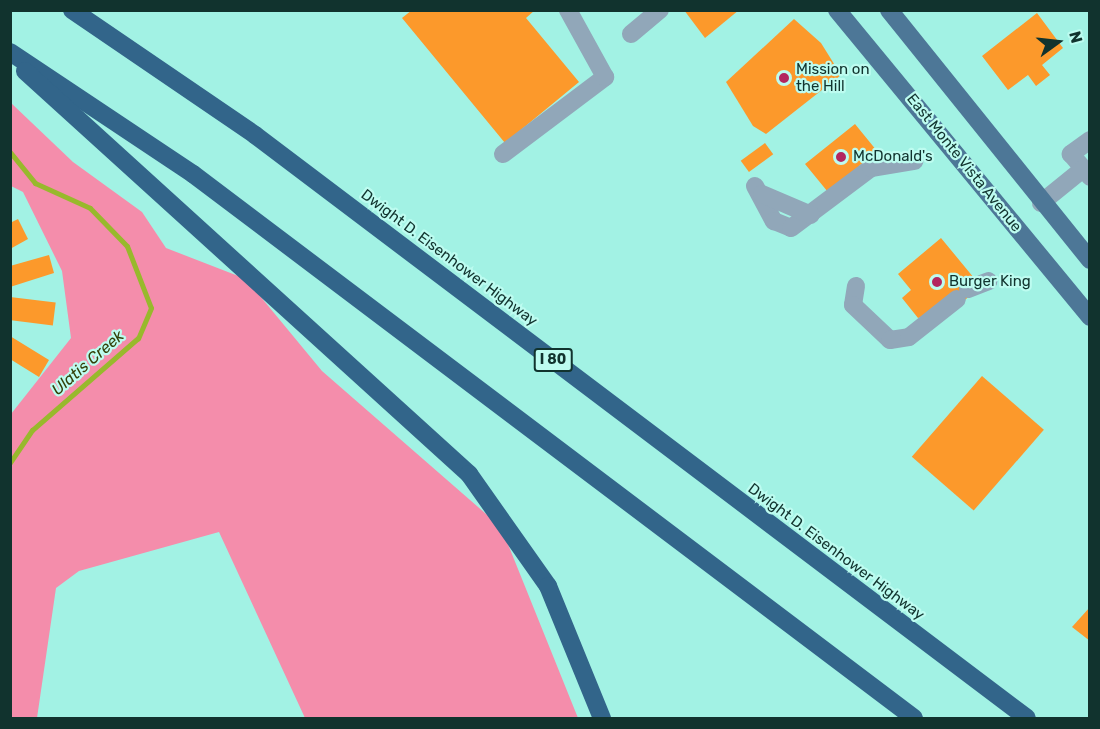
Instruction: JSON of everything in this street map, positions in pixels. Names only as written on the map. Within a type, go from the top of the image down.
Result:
[{"type":"highway","name":"Dwight D. Eisenhower Highway","points":[[72,10],[255,135],[1027,718]]},
{"type":"highway","points":[[10,52],[193,174],[914,718]]},
{"type":"highway","points":[[10,57],[469,474],[548,586],[602,718]]},
{"type":"main road","name":"East Monte Vista Avenue","points":[[837,10],[1089,317]]},
{"type":"main road","points":[[889,10],[1089,260]]},
{"type":"lane","points":[[503,154],[605,77],[569,17],[585,10]]},
{"type":"lane","points":[[631,34],[660,10]]},
{"type":"lane","points":[[1041,202],[1086,173],[1071,154],[1089,141]]},
{"type":"lane","points":[[758,190],[766,211],[782,227],[800,226],[871,168],[914,160]]},
{"type":"lane","points":[[856,286],[854,305],[890,340],[909,337],[962,294],[989,281]]},
{"type":"shaded area","points":[[10,102],[73,162],[142,212],[166,248],[246,279],[322,371],[501,527],[578,718],[305,718],[219,532],[79,571],[56,588],[37,718],[11,718],[11,414],[71,338],[62,271],[23,192],[11,186]]},
{"type":"building","points":[[412,10],[535,10],[526,18],[579,82],[505,143],[402,18]]},
{"type":"building","points":[[684,10],[739,10],[705,38]]},
{"type":"building","points":[[1037,13],[1063,48],[1042,65],[1050,75],[1036,86],[1028,75],[1008,90],[982,56]]},
{"type":"building","name":"Mission on the Hill","points":[[794,19],[821,43],[841,75],[766,134],[753,126],[726,82]]},
{"type":"building","name":"McDonald's","points":[[855,124],[877,151],[859,166],[863,171],[832,197],[805,164]]},
{"type":"building","points":[[765,143],[773,154],[749,172],[741,161]]},
{"type":"building","points":[[18,219],[28,239],[10,249],[10,223]]},
{"type":"building","name":"Burger King","points":[[941,238],[974,278],[972,294],[960,304],[918,318],[902,298],[911,290],[898,274]]},
{"type":"building","points":[[49,255],[54,273],[10,287],[10,266]]},
{"type":"building","points":[[10,297],[56,303],[53,325],[10,320]]},
{"type":"building","points":[[10,336],[49,360],[39,377],[10,359]]},
{"type":"building","points":[[982,376],[1044,430],[974,511],[912,457]]},
{"type":"building","points":[[1090,607],[1090,641],[1072,627]]},
{"type":"waterway","name":"Ulatis Creek","points":[[10,152],[35,183],[90,208],[127,246],[151,308],[138,338],[32,430],[10,463]]},
{"type":"place","name":"Mission on the Hill","points":[[784,78]]},
{"type":"place","name":"McDonald's","points":[[841,157]]},
{"type":"place","name":"Burger King","points":[[937,282]]}]
